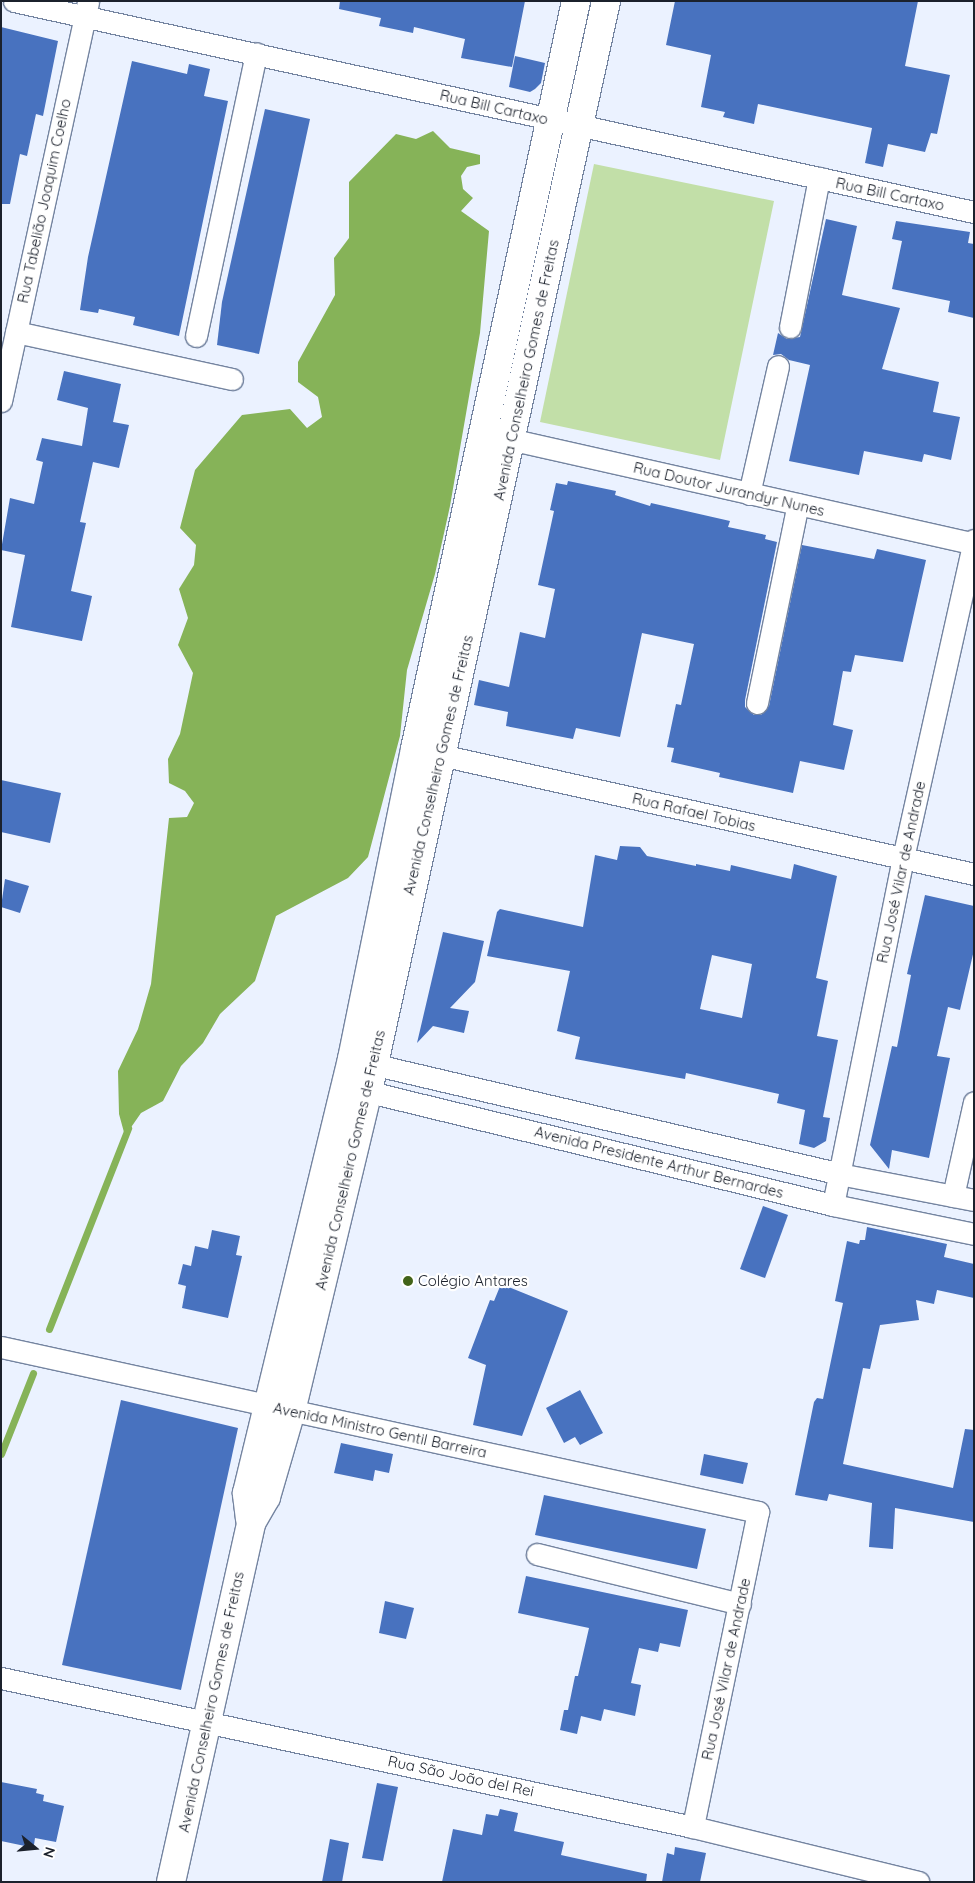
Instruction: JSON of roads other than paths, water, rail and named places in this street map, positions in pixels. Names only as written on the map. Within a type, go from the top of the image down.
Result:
[{"type":"street","name":"Rua Bill Cartaxo","points":[[14,1],[86,8],[256,53],[549,120],[974,212]]},
{"type":"street","name":"Avenida Conselheiro Gomes de Freitas","points":[[171,1882],[250,1523],[266,1497],[280,1408],[359,1075],[428,752],[484,433],[549,120],[576,1]]},
{"type":"street","name":"Avenida Conselheiro Gomes de Freitas","points":[[428,752],[511,440],[606,1]]},
{"type":"street","name":"Rua Tabelião Joaquim Coelho","points":[[1,401],[86,8]]},
{"type":"street","points":[[196,336],[256,53]]},
{"type":"street","points":[[790,327],[819,178]]},
{"type":"street","points":[[16,332],[232,379]]},
{"type":"street","points":[[749,494],[778,366]]},
{"type":"street","name":"Rua Doutor Jurandyr Nunes","points":[[484,433],[749,494],[974,542]]},
{"type":"street","points":[[757,703],[798,504]]},
{"type":"street","name":"Rua José Vilar de Andrade","points":[[833,1205],[903,858],[974,542]]},
{"type":"street","name":"Rua Rafael Tobias","points":[[428,752],[974,874]]},
{"type":"street","name":"Avenida Presidente Arthur Bernardes","points":[[359,1075],[964,1198]]},
{"type":"street","name":"Avenida Presidente Arthur Bernardes","points":[[359,1075],[833,1205],[974,1234]]},
{"type":"street","points":[[964,1198],[974,1102]]},
{"type":"street","name":"Avenida Ministro Gentil Barreira","points":[[1,1347],[758,1512]]},
{"type":"street","name":"Rua José Vilar de Andrade","points":[[693,1827],[758,1512]]},
{"type":"street","points":[[537,1554],[740,1604]]},
{"type":"street","name":"Rua São João del Rei","points":[[1,1678],[693,1827],[918,1882]]},
{"type":"waterway","points":[[49,1329],[128,1128]]},
{"type":"waterway","points":[[1,1454],[33,1373]]},
{"type":"place","name":"Colégio Antares","points":[[408,1281]]}]
